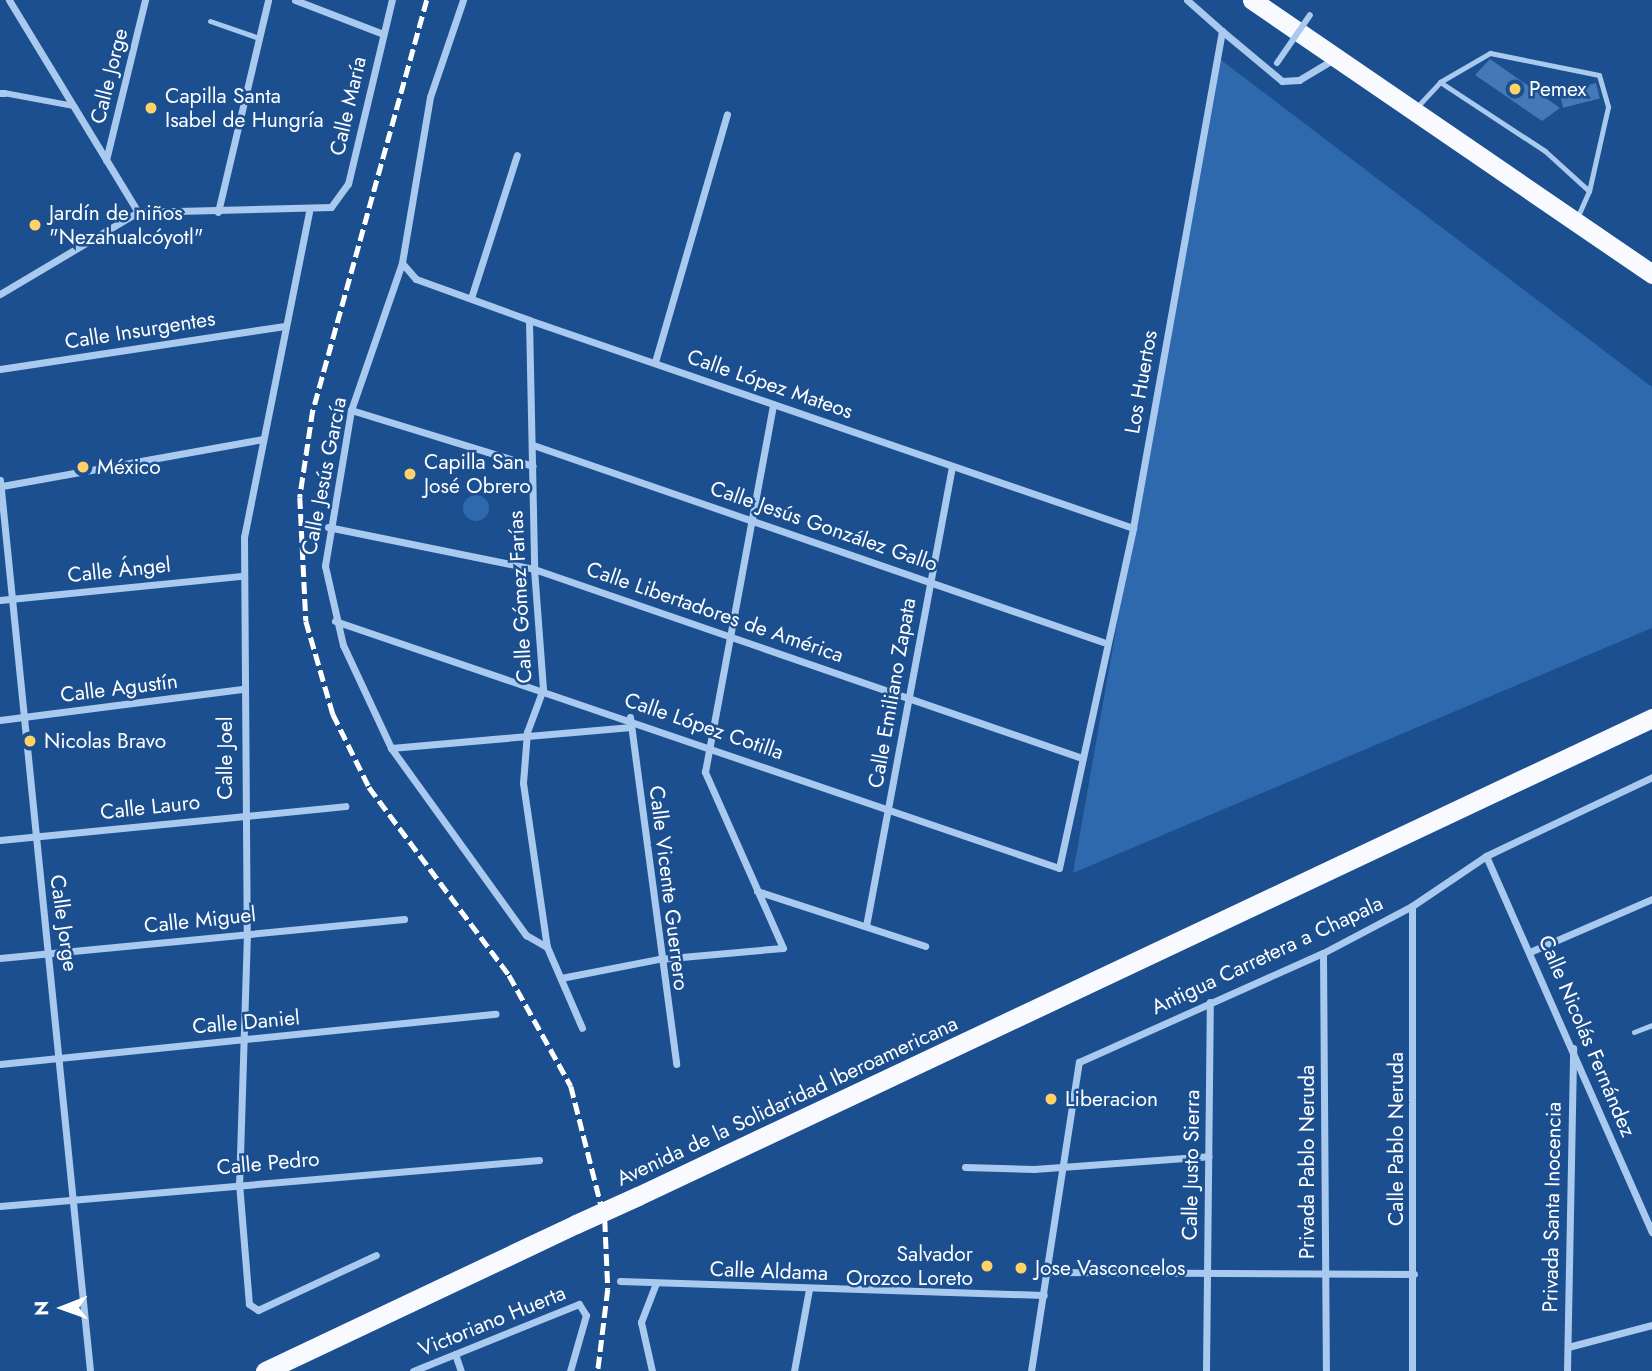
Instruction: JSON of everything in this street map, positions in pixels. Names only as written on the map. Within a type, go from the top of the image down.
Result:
[{"type":"highway","points":[[1252,0],[1332,60],[1573,225],[1652,274]]},
{"type":"highway","name":"Avenida de la Solidaridad Iberoamericana","points":[[265,1371],[1652,718]]},
{"type":"street","points":[[9,0],[138,212]]},
{"type":"street","name":"Calle Jorge","points":[[106,160],[145,0]]},
{"type":"street","points":[[218,212],[268,0]]},
{"type":"street","points":[[295,0],[383,34]]},
{"type":"street","name":"Calle María","points":[[309,212],[324,210],[348,184],[392,0]]},
{"type":"street","name":"Calle Jesús García","points":[[463,0],[430,97],[402,263],[351,410],[328,527],[324,566],[335,621],[391,748],[526,935],[547,947]]},
{"type":"street","points":[[1187,0],[1282,80],[1299,80],[1332,60]]},
{"type":"street","points":[[1278,63],[1310,15]]},
{"type":"street","name":"Los Huertos","points":[[1059,868],[1103,642],[1132,528],[1222,31]]},
{"type":"street","points":[[2,93],[74,106]]},
{"type":"street","points":[[655,362],[727,114]]},
{"type":"street","points":[[471,298],[517,155]]},
{"type":"street","points":[[0,295],[138,212],[309,212]]},
{"type":"street","name":"Calle Joel","points":[[309,212],[262,439],[242,576],[243,815],[247,933],[239,1183],[253,1310],[376,1255]]},
{"type":"street","name":"Calle López Mateos","points":[[402,263],[416,279],[1132,528]]},
{"type":"street","name":"Calle Gómez Farías","points":[[529,320],[534,569],[543,690],[527,732],[523,783],[547,947],[582,1028]]},
{"type":"street","name":"Calle Insurgentes","points":[[0,369],[285,326]]},
{"type":"street","points":[[561,978],[659,959],[783,948],[710,794],[706,744],[732,637],[755,522],[773,404]]},
{"type":"street","points":[[351,410],[533,466]]},
{"type":"street","points":[[1,483],[262,439]]},
{"type":"street","name":"Calle Jesús González Gallo","points":[[533,445],[931,580],[1103,642]]},
{"type":"street","name":"Calle Emiliano Zapata","points":[[866,926],[952,466]]},
{"type":"street","name":"Calle Jorge","points":[[1,483],[15,598],[34,836],[63,1058],[70,1199],[90,1371]]},
{"type":"street","name":"Calle Libertadores de América","points":[[328,527],[534,569],[911,695],[1082,758]]},
{"type":"street","name":"Calle Ángel","points":[[0,600],[242,576]]},
{"type":"street","name":"Calle López Cotilla","points":[[335,621],[630,717],[1059,868]]},
{"type":"street","name":"Calle Agustín","points":[[0,720],[242,689]]},
{"type":"street","name":"Calle Vicente Guerrero","points":[[630,717],[659,959],[676,1064]]},
{"type":"street","points":[[391,748],[527,732],[631,727]]},
{"type":"street","name":"Antigua Carretera a Chapala","points":[[1064,1166],[1079,1062],[1323,953],[1412,906],[1486,856],[1652,777]]},
{"type":"street","name":"Calle Lauro","points":[[0,840],[345,806]]},
{"type":"street","name":"Calle Nicolás Fernández","points":[[1486,856],[1532,951],[1652,1232]]},
{"type":"street","points":[[757,891],[925,946]]},
{"type":"street","points":[[1532,951],[1652,899]]},
{"type":"street","name":"Calle Pablo Neruda","points":[[1412,906],[1412,1371]]},
{"type":"street","name":"Calle Miguel","points":[[0,958],[404,919]]},
{"type":"street","name":"Privada Pablo Neruda","points":[[1323,953],[1326,1371]]},
{"type":"street","name":"Calle Justo Sierra","points":[[1206,1371],[1210,1002]]},
{"type":"street","name":"Calle Daniel","points":[[0,1064],[495,1014]]},
{"type":"street","name":"Privada Santa Inocencia","points":[[1567,1371],[1573,1044]]},
{"type":"street","points":[[965,1167],[1064,1166],[1209,1156]]},
{"type":"street","name":"Calle Pedro","points":[[0,1206],[239,1183],[539,1160]]},
{"type":"street","points":[[1031,1371],[1064,1166]]},
{"type":"street","points":[[1047,1272],[1414,1273]]},
{"type":"street","name":"Calle Aldama","points":[[620,1281],[655,1285],[1044,1295]]},
{"type":"street","points":[[652,1371],[641,1322],[655,1285]]},
{"type":"street","points":[[794,1371],[809,1290]]},
{"type":"street","name":"Victoriano Huerta","points":[[413,1371],[573,1304],[584,1306],[570,1371]]},
{"type":"street","points":[[1568,1347],[1652,1325]]},
{"type":"street","points":[[455,1354],[461,1371]]},
{"type":"lane","points":[[210,21],[259,38]]},
{"type":"lane","points":[[1411,113],[1440,82],[1490,52],[1599,75],[1608,107],[1590,191],[1573,225]]},
{"type":"lane","points":[[1440,82],[1545,151],[1590,191]]},
{"type":"lane","points":[[1634,1032],[1652,1026]]},
{"type":"shaded area","points":[[1217,57],[1652,387],[1652,628],[1073,873]]},
{"type":"shaded area","points":[[476,495],[485,499],[489,508],[485,517],[476,521],[467,517],[463,508],[467,499]]},
{"type":"building","name":"Pemex","points":[[1490,59],[1560,108],[1542,121],[1475,75]]},
{"type":"building","points":[[1596,83],[1600,99],[1563,108],[1559,92]]},
{"type":"railway","points":[[427,0],[313,410],[300,497],[306,621],[333,714],[369,787],[509,975],[571,1086],[605,1220],[608,1289],[598,1371]]},
{"type":"place","name":"Pemex","points":[[1515,89]]},
{"type":"place","name":"Capilla Santa Isabel de Hungría","points":[[151,108]]},
{"type":"place","name":"Jardín de niños \"Nezahualcóyotl\"","points":[[35,225]]},
{"type":"place","name":"México","points":[[83,467]]},
{"type":"place","name":"Capilla San José Obrero","points":[[410,474]]},
{"type":"place","name":"Nicolas Bravo","points":[[30,741]]},
{"type":"place","name":"Liberacion","points":[[1051,1099]]},
{"type":"place","name":"Salvador Orozco Loreto","points":[[987,1266]]},
{"type":"place","name":"Jose Vasconcelos","points":[[1021,1268]]}]
